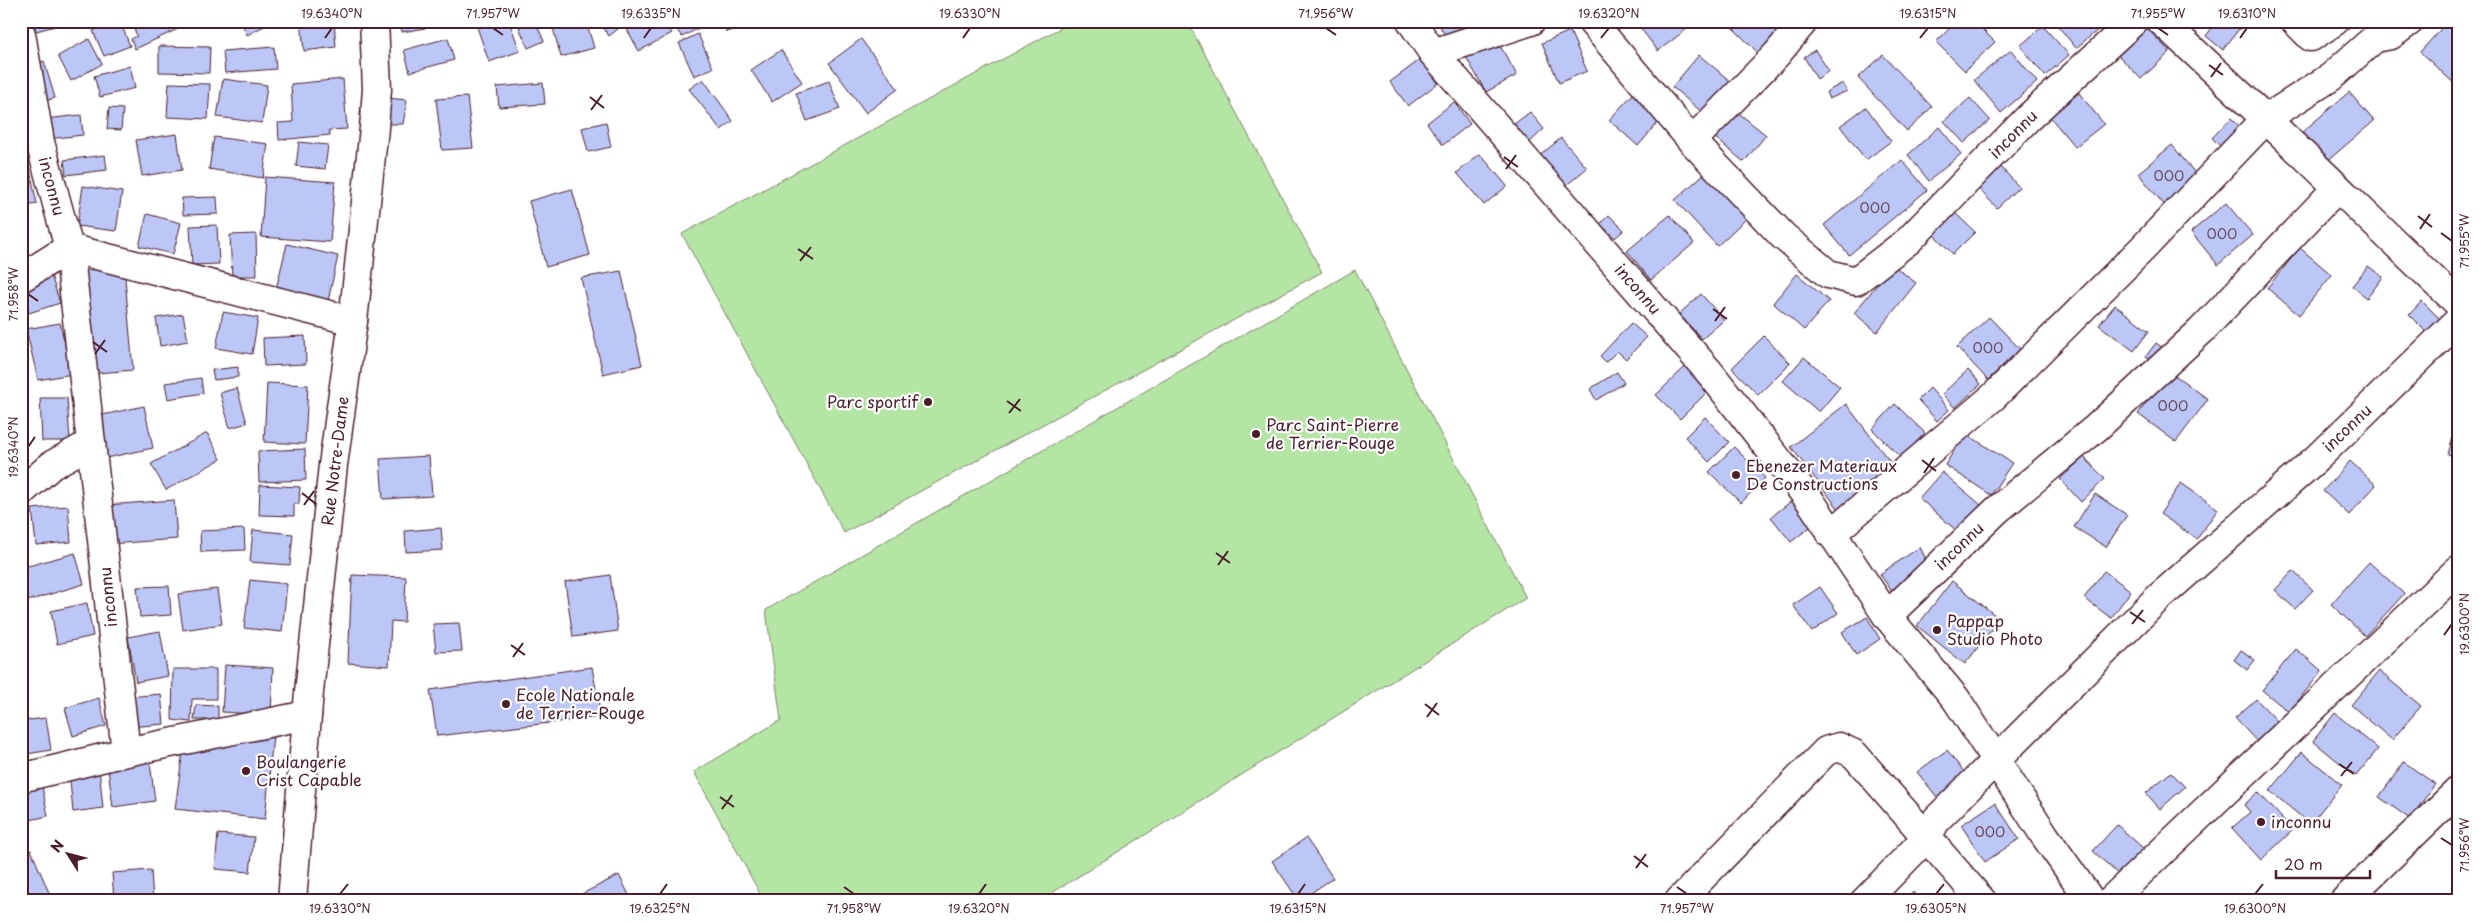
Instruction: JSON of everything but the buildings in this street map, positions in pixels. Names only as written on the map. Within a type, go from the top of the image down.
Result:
[{"type":"street","name":"Rue Notre-Dame","points":[[292,901],[307,715],[334,465],[353,321],[374,128],[377,89],[374,21]]},
{"type":"street","name":"inconnu","points":[[1411,21],[1433,53],[1711,374],[1811,502],[1886,616],[1956,699],[2091,901]]},
{"type":"street","points":[[1433,53],[1531,21]]},
{"type":"street","name":"inconnu","points":[[1590,21],[1692,141],[1783,236],[1828,274],[1856,281],[1909,240],[2028,118],[2134,21]]},
{"type":"street","points":[[1692,141],[1776,54],[1804,21]]},
{"type":"street","points":[[2161,21],[2267,118],[2336,188],[2458,303]]},
{"type":"street","points":[[2295,21],[2311,37],[2335,21]]},
{"type":"street","points":[[1831,534],[1993,397],[2143,248],[2267,118],[2331,77],[2375,38],[2393,26]]},
{"type":"street","name":"inconnu","points":[[21,34],[40,142],[69,248],[126,752]]},
{"type":"street","name":"inconnu","points":[[1886,616],[1996,510],[2096,428],[2201,331],[2336,188]]},
{"type":"street","points":[[21,278],[69,248],[353,321]]},
{"type":"street","name":"inconnu","points":[[1865,901],[1927,837],[1937,820],[1995,760],[2156,600],[2316,459],[2458,321]]},
{"type":"street","points":[[21,492],[52,465],[91,443]]},
{"type":"street","points":[[2110,901],[2458,570]]},
{"type":"street","points":[[21,778],[126,752],[307,715]]},
{"type":"street","points":[[1680,901],[1826,750],[1840,747],[1854,754],[1982,901]]},
{"type":"street","points":[[2344,901],[2458,791]]},
{"type":"green space","name":"Parc sportif","points":[[1073,21],[1187,21],[1322,272],[844,533],[682,234]]},
{"type":"green space","name":"Parc Saint-Pierre de Terrier-Rouge","points":[[1355,270],[1526,598],[1039,901],[764,901],[694,772],[781,720],[766,610]]},
{"type":"place","name":"Parc sportif","points":[[928,402]]},
{"type":"place","name":"Parc Saint-Pierre de Terrier-Rouge","points":[[1256,434]]},
{"type":"place","name":"Ebenezer Materiaux De Constructions","points":[[1736,475]]},
{"type":"place","name":"Pappap Studio Photo","points":[[1937,630]]},
{"type":"place","name":"Ecole Nationale de Terrier-Rouge","points":[[506,704]]},
{"type":"place","name":"Boulangerie Crist Capable","points":[[246,771]]},
{"type":"place","name":"inconnu","points":[[2261,822]]}]
